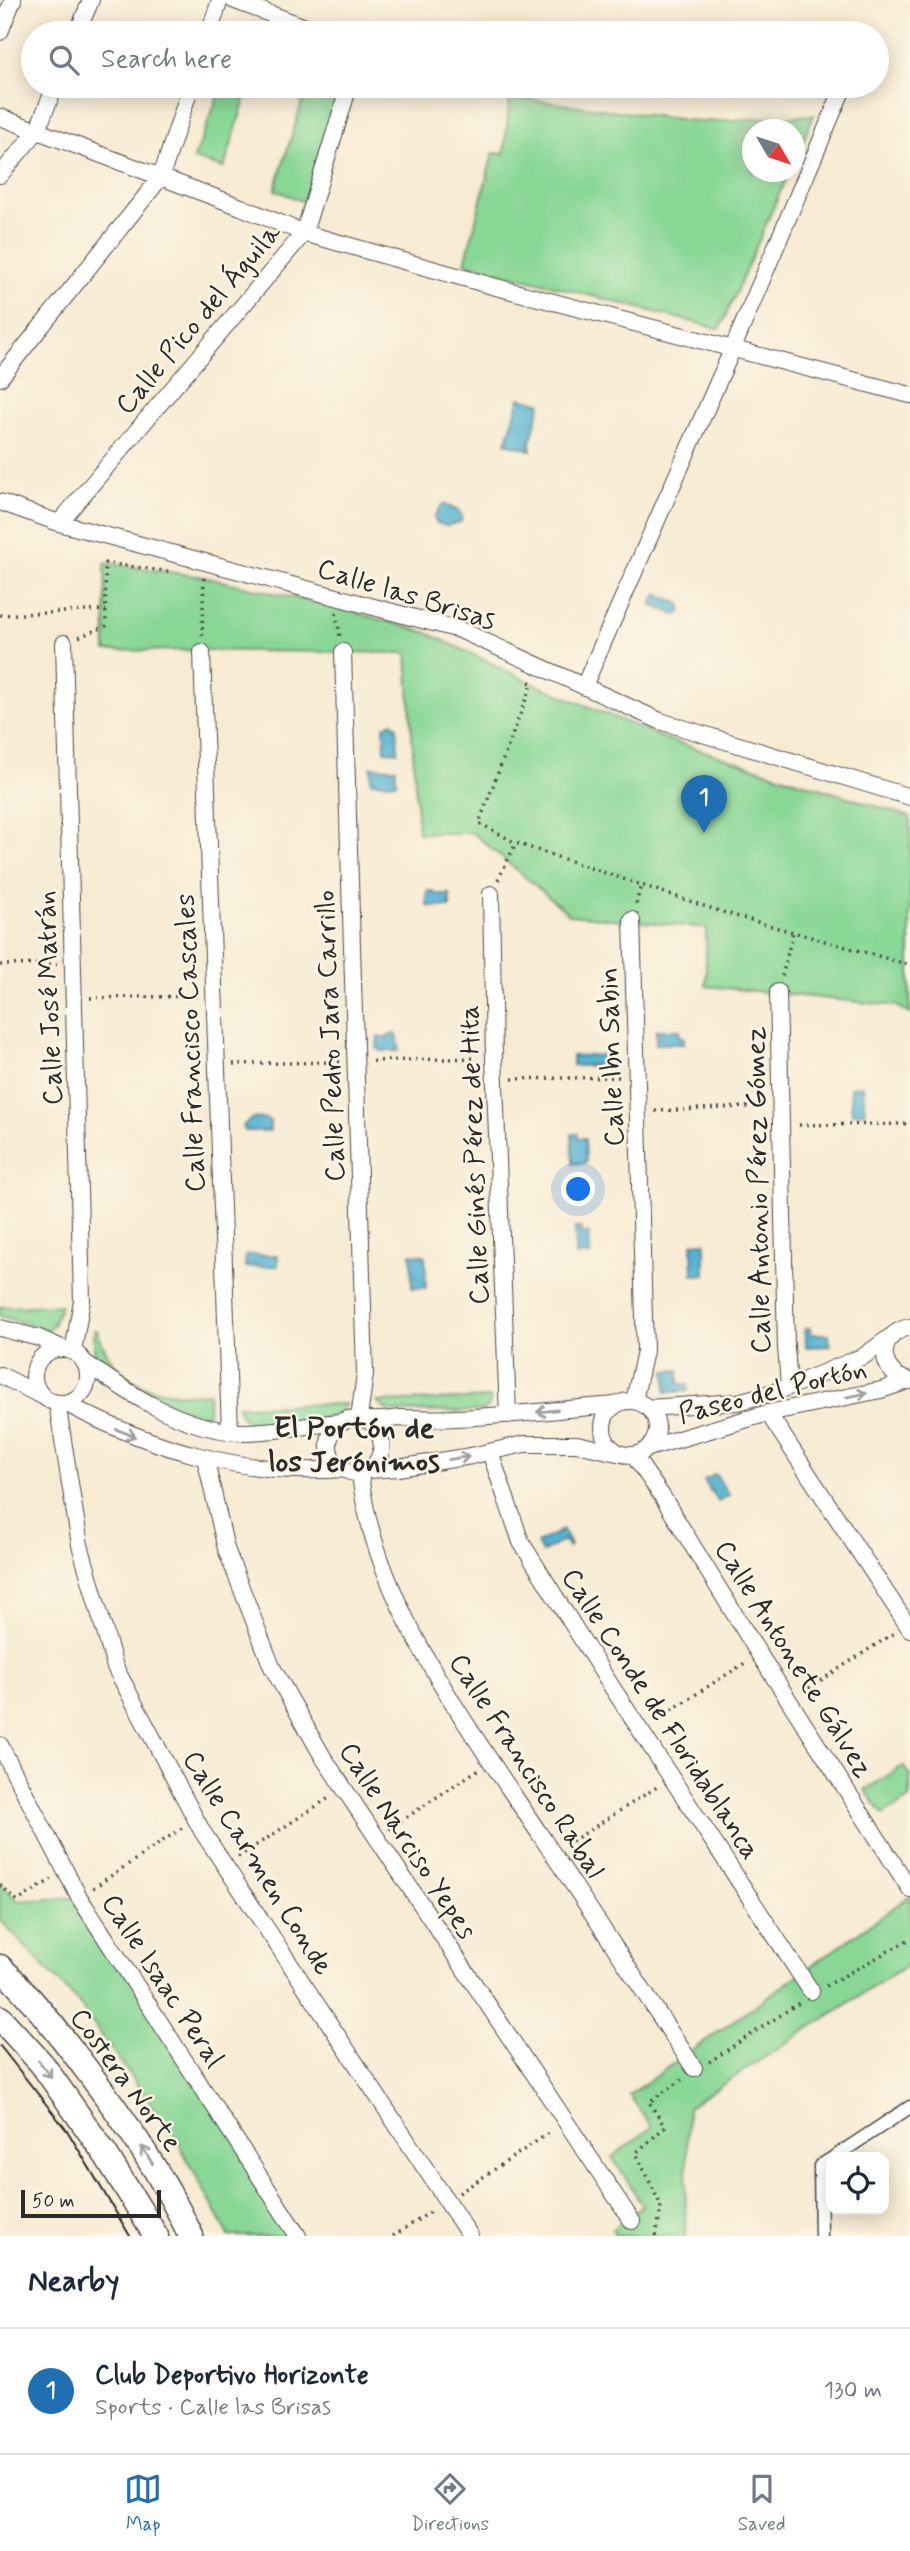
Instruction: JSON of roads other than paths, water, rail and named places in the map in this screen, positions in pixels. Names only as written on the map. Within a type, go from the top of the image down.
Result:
[{"type":"main road","name":"Costera Norte","points":[[0,1967],[53,2024],[124,2118],[173,2197],[191,2236]]},
{"type":"main road","points":[[0,2018],[42,2064],[106,2155],[156,2236]]},
{"type":"street","points":[[0,32],[13,0]]},
{"type":"street","points":[[82,21],[91,0]]},
{"type":"street","points":[[213,21],[220,0]]},
{"type":"street","points":[[233,0],[289,21]]},
{"type":"street","points":[[0,176],[37,131],[50,98]]},
{"type":"street","points":[[0,377],[161,177],[187,98]]},
{"type":"street","name":"Calle Pico del Águila","points":[[59,523],[304,233],[345,98]]},
{"type":"street","points":[[584,687],[839,98]]},
{"type":"street","points":[[0,117],[304,233],[496,287],[910,395]]},
{"type":"street","name":"Calle las Brisas","points":[[0,502],[59,523],[460,630],[660,721],[910,797]]},
{"type":"street","name":"Calle José Matrán","points":[[64,643],[82,1300],[73,1354]]},
{"type":"street","name":"Calle Francisco Cascales","points":[[202,652],[230,1431]]},
{"type":"street","name":"Calle Pedro Jara Carrillo","points":[[344,652],[365,1374],[363,1419]]},
{"type":"street","name":"Calle Ginés Pérez de Hita","points":[[491,894],[508,1415]]},
{"type":"street","name":"Calle Ibn Sabin","points":[[632,920],[645,1351],[641,1404]]},
{"type":"street","name":"Calle Antonio Pérez Gómez","points":[[778,992],[789,1386]]},
{"type":"street","name":"Paseo del Portón","points":[[641,1404],[738,1402],[789,1386],[864,1356],[897,1331],[910,1327]]},
{"type":"street","points":[[0,1328],[39,1338],[73,1354],[142,1400],[201,1425],[230,1431],[363,1419],[508,1415],[641,1404],[656,1421],[657,1428],[656,1435],[641,1452],[617,1453],[577,1444],[524,1444],[398,1468],[364,1471],[247,1467],[125,1433],[0,1376]]},
{"type":"street","points":[[890,1337],[886,1346],[887,1364],[892,1373],[909,1381]]},
{"type":"street","points":[[40,1395],[33,1378],[34,1368],[46,1354],[73,1354]]},
{"type":"street","points":[[61,1403],[79,1397],[84,1391],[88,1376],[73,1354]]},
{"type":"street","name":"Paseo del Portón","points":[[641,1452],[768,1413],[881,1390],[909,1381]]},
{"type":"street","name":"Calle Carmen Conde","points":[[61,1403],[80,1545],[115,1667],[195,1819],[470,2236]]},
{"type":"street","points":[[615,1405],[604,1420],[603,1429],[605,1439],[617,1453]]},
{"type":"street","points":[[768,1413],[909,1627]]},
{"type":"street","points":[[363,1419],[379,1430],[383,1444],[379,1459],[364,1471]]},
{"type":"street","points":[[340,1422],[334,1428],[328,1446],[330,1455],[343,1469]]},
{"type":"street","name":"Calle Conde de Floridablanca","points":[[490,1452],[521,1542],[812,1994]]},
{"type":"street","name":"Calle Antonete Gálvez","points":[[641,1452],[663,1496],[760,1654],[910,1889]]},
{"type":"street","name":"Calle Narciso Yepes","points":[[205,1457],[226,1549],[272,1667],[323,1758],[632,2221]]},
{"type":"street","name":"Calle Francisco Rabal","points":[[364,1471],[363,1504],[396,1602],[458,1711],[696,2070]]},
{"type":"street","name":"Calle Isaac Peral","points":[[0,1745],[79,1897],[298,2236]]},
{"type":"street","points":[[842,2152],[910,2107]]},
{"type":"street","points":[[821,2236],[820,2166],[826,2162]]},
{"type":"water","points":[[520,398],[541,403],[530,444],[531,450],[506,443]]},
{"type":"water","points":[[443,504],[459,511],[461,522],[446,526],[437,523],[434,517]]},
{"type":"water","points":[[657,594],[680,604],[682,611],[676,615],[651,605]]},
{"type":"water","points":[[392,722],[397,727],[398,752],[385,751],[384,727]]},
{"type":"water","points":[[371,767],[396,768],[396,783],[371,782]]},
{"type":"water","points":[[427,891],[450,894],[450,907],[427,906]]},
{"type":"water","points":[[656,1030],[680,1030],[684,1044],[656,1044]]},
{"type":"water","points":[[395,1034],[398,1037],[399,1051],[381,1051],[377,1048],[378,1037]]},
{"type":"water","points":[[603,1055],[603,1065],[572,1066],[572,1056]]},
{"type":"water","points":[[863,1086],[865,1112],[852,1113],[850,1087]]},
{"type":"water","points":[[252,1118],[267,1119],[270,1122],[270,1131],[245,1131],[243,1126]]},
{"type":"water","points":[[572,1134],[585,1138],[586,1163],[573,1164]]},
{"type":"water","points":[[575,1228],[581,1228],[582,1233],[589,1233],[590,1255],[576,1256]]},
{"type":"water","points":[[705,1242],[705,1275],[693,1275],[692,1243]]},
{"type":"water","points":[[411,1254],[425,1255],[426,1288],[412,1288]]},
{"type":"water","points":[[246,1255],[278,1255],[278,1266],[245,1267]]},
{"type":"water","points":[[805,1328],[810,1328],[811,1334],[829,1334],[830,1346],[806,1347]]},
{"type":"water","points":[[679,1370],[679,1384],[688,1384],[688,1391],[666,1392],[666,1371]]},
{"type":"water","points":[[715,1474],[729,1495],[718,1502],[704,1481]]},
{"type":"water","points":[[563,1530],[570,1545],[568,1547],[564,1540],[542,1553],[537,1543]]},
{"type":"tram line","points":[[0,2046],[68,2132],[130,2236]]},
{"type":"place","name":"Club Deportivo Horizonte","points":[[704,833]]},
{"type":"district","name":"El Portón de los Jerónimos","points":[[354,1444]]}]
